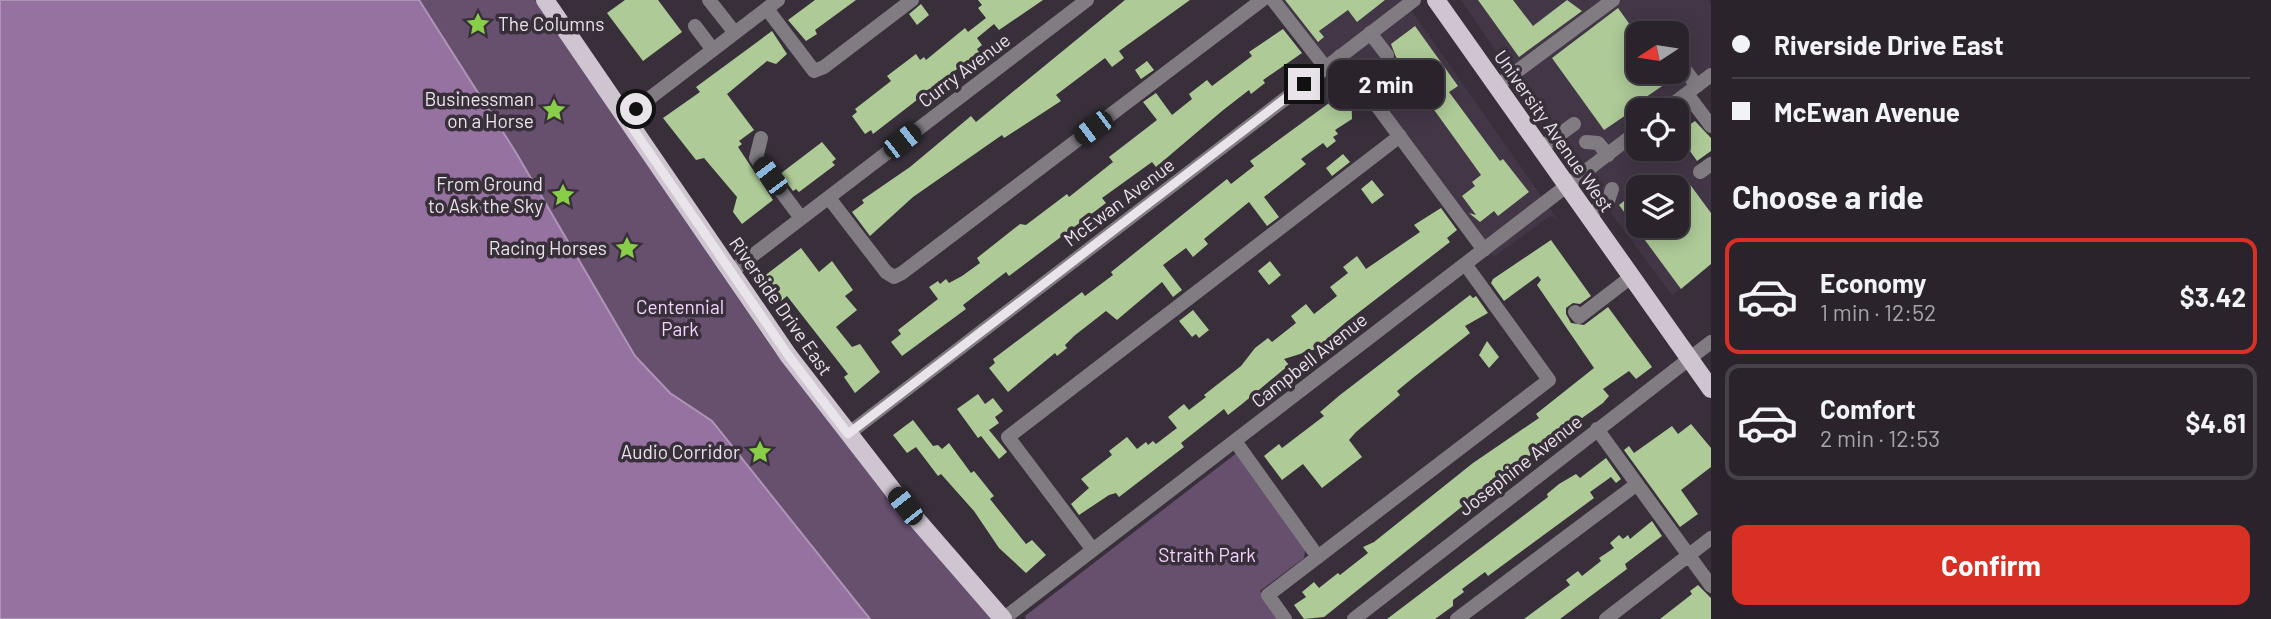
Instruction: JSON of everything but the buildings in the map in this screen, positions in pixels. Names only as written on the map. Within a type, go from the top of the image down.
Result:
[{"type":"main road","name":"Riverside Drive East","points":[[545,0],[731,272],[848,434],[905,506],[1003,619]]},
{"type":"main road","name":"University Avenue West","points":[[1436,0],[1711,389]]},
{"type":"street","points":[[709,0],[735,33]]},
{"type":"street","points":[[625,117],[773,4],[814,71],[824,68],[912,0]]},
{"type":"street","name":"Curry Avenue","points":[[731,272],[829,198],[857,167],[1087,0]]},
{"type":"street","points":[[829,198],[886,272],[894,277],[1262,0]]},
{"type":"street","points":[[1273,0],[1326,68]]},
{"type":"street","name":"McEwan Avenue","points":[[848,434],[1414,0]]},
{"type":"street","points":[[1496,86],[1613,0]]},
{"type":"street","points":[[695,26],[713,50]]},
{"type":"street","points":[[1370,33],[1387,55]]},
{"type":"street","points":[[1340,56],[1484,250]]},
{"type":"street","points":[[1681,98],[1711,75]]},
{"type":"street","points":[[1689,84],[1711,126]]},
{"type":"street","points":[[1541,148],[1574,124]]},
{"type":"street","points":[[1093,550],[1008,437],[1399,136]]},
{"type":"street","points":[[761,138],[756,158],[814,228]]},
{"type":"street","name":"Campbell Avenue","points":[[1003,619],[1626,141]]},
{"type":"street","points":[[1586,142],[1598,143],[1608,155]]},
{"type":"street","points":[[1588,216],[1608,201],[1612,190]]},
{"type":"street","points":[[1285,619],[1268,595],[1549,380],[1465,264]]},
{"type":"street","points":[[1575,312],[1579,317],[1631,277]]},
{"type":"street","name":"Josephine Avenue","points":[[1354,619],[1711,342]]},
{"type":"street","points":[[1597,429],[1711,586]]},
{"type":"street","points":[[1235,440],[1318,557]]},
{"type":"street","points":[[1457,619],[1637,484]]},
{"type":"street","points":[[1606,619],[1711,538]]},
{"type":"shaded area","points":[[0,0],[419,0],[515,151],[635,356],[670,393],[712,421],[870,619],[0,619]]},
{"type":"shaded area","points":[[1282,0],[1404,0],[1558,220],[1552,216],[1547,218],[1494,257],[1347,60],[1334,69]]},
{"type":"shaded area","points":[[1461,0],[1708,0],[1711,5],[1711,67],[1689,83],[1689,21],[1626,21],[1626,84],[1688,84],[1669,98],[1626,98],[1626,161],[1689,161],[1689,152],[1699,166],[1711,157],[1711,264],[1672,295],[1630,238],[1689,238],[1689,175],[1626,175],[1626,233],[1561,146]]},
{"type":"green space","name":"Centennial Park","points":[[419,0],[535,0],[774,351],[894,506],[992,619],[870,619],[712,421],[670,393],[635,356],[515,151]]},
{"type":"green space","name":"Straith Park","points":[[1238,452],[1306,543],[1304,558],[1260,591],[1280,619],[1026,619],[1025,616]]},
{"type":"place","name":"The Columns","points":[[478,24]]},
{"type":"place","name":"Businessman on a Horse","points":[[554,110]]},
{"type":"place","name":"From Ground to Ask the Sky","points":[[563,195]]},
{"type":"place","name":"Racing Horses","points":[[627,248]]},
{"type":"place","name":"Audio Corridor","points":[[760,452]]},
{"type":"route","points":[[636,109],[625,117],[788,355],[848,434],[1304,84]]}]
